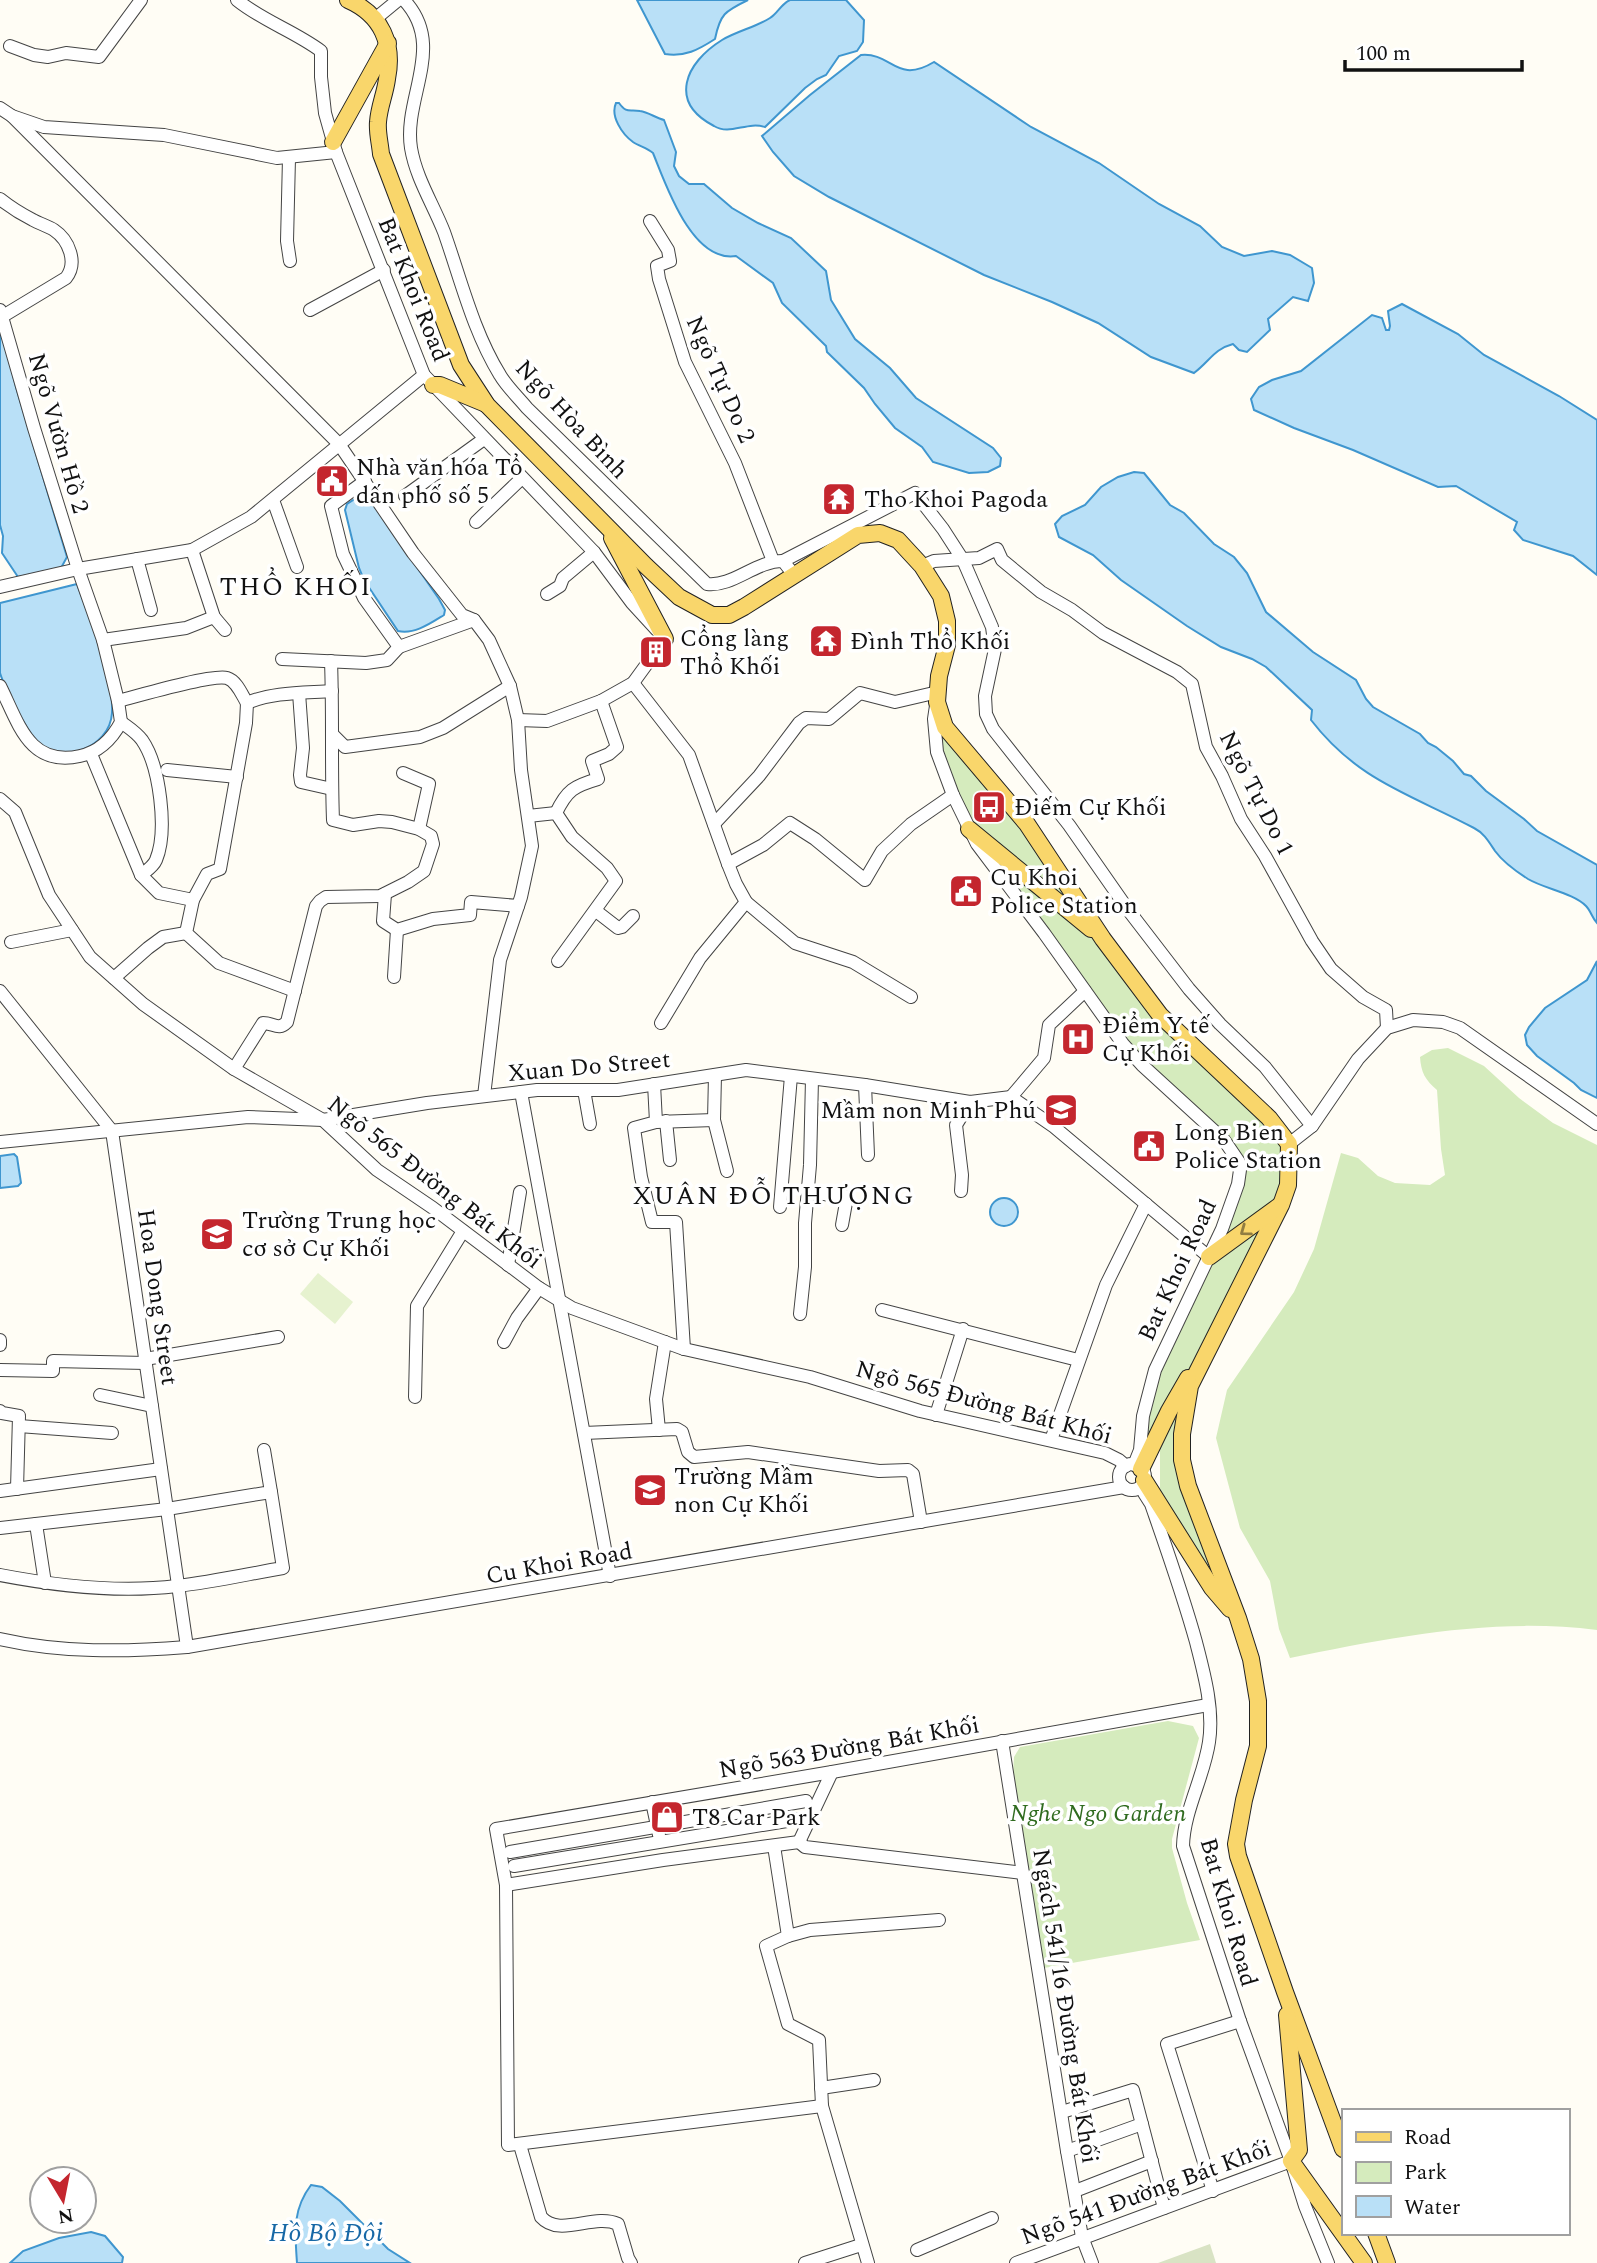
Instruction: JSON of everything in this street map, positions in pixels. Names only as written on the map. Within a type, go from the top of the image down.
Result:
[{"type":"main road","points":[[348,0],[365,9],[375,19],[383,29],[388,43],[388,72],[378,122],[381,154],[461,365],[487,404],[679,597],[712,615],[729,615],[858,536],[880,533],[898,540],[922,566],[941,596],[947,621],[947,645],[939,676],[937,702],[944,727],[1027,824],[1103,939],[1160,1015],[1269,1118],[1289,1144],[1288,1185],[1281,1205],[1190,1386],[1182,1434],[1182,1460],[1188,1486],[1251,1659],[1258,1701],[1258,1746],[1244,1800],[1236,1844],[1238,1856],[1342,2145]]},
{"type":"main road","points":[[334,147],[388,43]]},
{"type":"main road","points":[[428,380],[487,404]]},
{"type":"main road","points":[[602,521],[665,639]]},
{"type":"main road","points":[[968,828],[1103,939]]},
{"type":"main road","points":[[1209,1257],[1281,1205]]},
{"type":"main road","points":[[1210,1347],[1179,1392],[1137,1473],[1212,1588],[1238,1618]]},
{"type":"main road","points":[[1285,1992],[1299,2150],[1291,2161],[1342,2232]]},
{"type":"main road","points":[[1344,2235],[1364,2263]]},
{"type":"main road","points":[[1377,2235],[1387,2263]]},
{"type":"street","name":"Bat Khoi Road","points":[[237,0],[253,13],[302,37],[321,51],[325,113],[334,147],[428,380],[594,552],[637,609],[665,639]]},
{"type":"street","points":[[375,19],[398,0]]},
{"type":"street","name":"Ngõ Hòa Bình","points":[[404,0],[415,13],[423,44],[421,78],[410,135],[415,166],[443,230],[487,352],[501,378],[527,408],[707,584],[726,581],[758,565],[778,561]]},
{"type":"street","points":[[10,46],[48,57],[66,53],[99,57],[134,2]]},
{"type":"street","points":[[0,108],[12,116],[339,444],[413,553],[462,615],[474,620],[489,640],[510,686],[518,720],[521,770],[532,846],[518,906],[500,960],[484,1096]]},
{"type":"street","points":[[12,116],[44,127],[164,135],[277,158],[289,158],[334,147]]},
{"type":"street","points":[[289,158],[287,242],[290,261]]},
{"type":"street","points":[[0,199],[23,215],[55,230],[65,243],[73,261],[73,268],[66,278],[2,313]]},
{"type":"street","name":"Ngõ Tự Do 2","points":[[650,221],[668,250],[670,261],[657,266],[685,362],[736,463],[778,561]]},
{"type":"street","points":[[310,310],[384,270]]},
{"type":"street","name":"Ngõ Vườn Hồ 2","points":[[2,313],[30,415],[103,639],[121,722]]},
{"type":"street","points":[[0,587],[78,569],[192,550],[251,517],[339,444],[428,380]]},
{"type":"street","points":[[405,496],[484,439]]},
{"type":"street","points":[[475,522],[522,478]]},
{"type":"street","points":[[365,481],[331,506],[343,554],[364,598],[399,647]]},
{"type":"street","points":[[794,575],[778,561],[915,493],[943,528],[963,560],[992,627],[995,649],[985,696],[986,714],[993,729],[1069,825],[1137,922],[1182,980],[1220,1024],[1265,1068],[1312,1126]]},
{"type":"street","points":[[273,500],[297,567]]},
{"type":"street","name":"Ngõ Tự Do 1","points":[[922,566],[934,561],[979,558],[997,549],[1002,559],[1041,592],[1103,633],[1177,672],[1192,684],[1206,747],[1223,776],[1241,819],[1331,969],[1363,998],[1386,1010],[1387,1028]]},
{"type":"street","points":[[192,550],[214,617],[225,630]]},
{"type":"street","points":[[547,594],[560,586],[563,578],[594,552]]},
{"type":"street","points":[[136,559],[151,610]]},
{"type":"street","points":[[103,639],[186,628],[214,617]]},
{"type":"street","points":[[282,659],[366,663],[387,660],[399,647],[474,620]]},
{"type":"street","points":[[518,720],[547,721],[601,701],[633,683],[665,639]]},
{"type":"street","points":[[234,1069],[263,1023],[276,1027],[287,1022],[316,906],[320,901],[326,897],[373,898],[385,894],[424,871],[433,844],[432,836],[419,829],[392,822],[353,825],[333,820],[331,661]]},
{"type":"street","points":[[118,701],[225,677],[235,683],[247,703],[246,723],[220,869],[207,874],[193,900],[186,933]]},
{"type":"street","points":[[633,683],[689,755],[728,864],[746,902],[795,943],[853,962],[911,998]]},
{"type":"street","points":[[0,686],[36,750],[49,757],[66,759],[91,754],[105,743],[121,722],[135,731],[147,749],[161,804],[162,823],[154,864],[141,875]]},
{"type":"street","points":[[332,734],[345,747],[421,737],[443,728],[510,686]]},
{"type":"street","points":[[247,703],[299,693],[332,691]]},
{"type":"street","name":"Bat Khoi Road","points":[[937,692],[934,719],[936,743],[953,794],[985,857],[1044,933],[1123,1044],[1223,1140],[1235,1154],[1240,1170],[1238,1184],[1209,1257],[1155,1370],[1146,1404],[1137,1473],[1181,1587],[1204,1673],[1209,1742],[1187,1820],[1184,1846],[1240,2021],[1305,2206],[1328,2263]]},
{"type":"street","points":[[714,824],[759,776],[799,723],[806,718],[829,719],[860,693],[895,702],[937,692]]},
{"type":"street","points":[[299,693],[303,748],[301,782],[332,789]]},
{"type":"street","points":[[556,813],[566,793],[582,783],[598,779],[592,761],[609,754],[617,747],[601,701]]},
{"type":"street","points":[[91,754],[141,875],[159,893],[193,900]]},
{"type":"street","points":[[167,770],[237,777]]},
{"type":"street","points":[[403,773],[429,784],[419,829]]},
{"type":"street","points":[[728,864],[764,845],[790,823],[815,839],[865,880],[882,851],[911,824],[953,794]]},
{"type":"street","name":"Ngõ 565 Đường Bát Khối","points":[[0,799],[19,819],[49,895],[90,957],[143,1004],[234,1069],[323,1119],[377,1170],[433,1208],[539,1288],[572,1308],[684,1349],[810,1377],[936,1415],[1105,1453],[1137,1473]]},
{"type":"street","points":[[528,816],[556,813]]},
{"type":"street","points":[[556,813],[572,836],[607,868],[616,881],[558,961]]},
{"type":"street","points":[[385,894],[383,920],[397,930]]},
{"type":"street","points":[[397,930],[433,919],[470,915],[471,902],[518,906]]},
{"type":"street","points":[[661,1023],[700,958],[746,902]]},
{"type":"street","points":[[596,911],[618,928],[633,916]]},
{"type":"street","points":[[11,942],[72,929]]},
{"type":"street","points":[[394,977],[397,930]]},
{"type":"street","points":[[186,933],[219,963],[295,990]]},
{"type":"street","points":[[114,978],[163,937],[186,933]]},
{"type":"street","points":[[0,991],[112,1131]]},
{"type":"street","points":[[1085,991],[1049,1025],[1044,1058],[1011,1097],[1053,1126],[1209,1257]]},
{"type":"street","points":[[1289,1144],[1312,1126],[1358,1059],[1387,1028],[1413,1020],[1443,1022],[1460,1028],[1597,1124]]},
{"type":"street","name":"Xuan Do Street","points":[[0,1142],[248,1117],[323,1119],[427,1102],[521,1092],[618,1090],[746,1070],[970,1102],[1011,1097]]},
{"type":"street","points":[[715,1075],[714,1120],[727,1171]]},
{"type":"street","points":[[780,1207],[791,1076]]},
{"type":"street","points":[[800,1314],[805,1267],[812,1079]]},
{"type":"street","points":[[654,1084],[670,1160]]},
{"type":"street","points":[[865,1085],[868,1156]]},
{"type":"street","points":[[584,1090],[590,1124]]},
{"type":"street","points":[[521,1092],[610,1576]]},
{"type":"street","points":[[961,1191],[962,1175],[956,1125],[970,1102]]},
{"type":"street","points":[[88,1133],[96,1111]]},
{"type":"street","points":[[684,1349],[676,1222],[652,1222],[641,1177],[634,1128],[661,1122],[714,1120]]},
{"type":"street","name":"Hoa Dong Street","points":[[112,1131],[187,1647]]},
{"type":"street","points":[[508,1265],[520,1192]]},
{"type":"street","points":[[808,1192],[846,1197],[842,1225]]},
{"type":"street","points":[[1051,1440],[1106,1285],[1146,1204]]},
{"type":"street","points":[[415,1397],[417,1306],[463,1231]]},
{"type":"street","points":[[504,1342],[517,1318],[539,1288]]},
{"type":"street","points":[[882,1310],[1078,1360]]},
{"type":"street","points":[[936,1415],[963,1329]]},
{"type":"street","points":[[0,1370],[53,1371],[53,1361],[146,1361],[278,1337]]},
{"type":"street","points":[[659,1430],[656,1399],[665,1342]]},
{"type":"street","points":[[100,1395],[152,1406]]},
{"type":"street","points":[[0,1411],[19,1416],[17,1489]]},
{"type":"street","points":[[19,1426],[112,1433]]},
{"type":"street","points":[[584,1433],[680,1430],[689,1454],[694,1457],[748,1451],[879,1471],[908,1470],[913,1474],[921,1522]]},
{"type":"street","points":[[0,1575],[45,1583],[130,1588],[178,1586],[284,1569],[264,1450]]},
{"type":"street","points":[[0,1491],[161,1469]]},
{"type":"street","points":[[1124,1487],[1119,1476],[1137,1473]]},
{"type":"street","name":"Cu Khoi Road","points":[[0,1639],[71,1650],[131,1651],[187,1647],[1124,1487],[1130,1490],[1137,1473]]},
{"type":"street","points":[[0,1528],[167,1509],[271,1492]]},
{"type":"street","points":[[36,1524],[45,1583]]},
{"type":"street","name":"Ngõ 563 Đường Bát Khối","points":[[506,1885],[496,1829],[1208,1705]]},
{"type":"street","name":"Ngách 541/16 Đường Bát Khối","points":[[1002,1741],[1074,2191],[1082,2237],[1092,2263]]},
{"type":"street","points":[[799,1842],[832,1772]]},
{"type":"street","points":[[510,1852],[806,1801]]},
{"type":"street","points":[[652,1802],[661,1847]]},
{"type":"street","points":[[513,1866],[661,1847],[799,1819]]},
{"type":"street","points":[[822,2106],[508,2145],[506,1885],[799,1842],[805,1847],[1023,1873]]},
{"type":"street","points":[[774,1846],[788,1936]]},
{"type":"street","points":[[868,2263],[822,2106],[819,2040],[788,2024],[766,1946],[810,1930],[939,1920]]},
{"type":"street","points":[[1213,2191],[1167,2044],[1240,2021]]},
{"type":"street","points":[[821,2088],[874,2080]]},
{"type":"street","points":[[1062,2112],[1133,2090],[1164,2208]]},
{"type":"street","points":[[1068,2151],[1142,2124]]},
{"type":"street","points":[[520,2145],[541,2217],[547,2224],[556,2226],[608,2219],[618,2224],[631,2263]]},
{"type":"street","points":[[1074,2191],[1152,2161]]},
{"type":"street","name":"Ngõ 541 Đường Bát Khối","points":[[1016,2263],[1291,2161]]},
{"type":"street","points":[[917,2250],[992,2218]]},
{"type":"street","points":[[805,2263],[861,2245]]},
{"type":"green space","points":[[941,731],[1026,834],[1083,916],[977,826],[964,805],[949,770]]},
{"type":"green space","points":[[998,861],[1091,935],[1112,964],[1246,1101],[1281,1145],[1283,1152],[1280,1199],[1219,1242],[1243,1187],[1244,1164],[1240,1152],[1142,1059]]},
{"type":"green space","points":[[1448,1048],[1484,1066],[1519,1098],[1553,1123],[1597,1145],[1597,1630],[1520,1626],[1443,1631],[1290,1658],[1279,1629],[1270,1581],[1240,1528],[1216,1438],[1227,1390],[1294,1292],[1314,1249],[1341,1153],[1358,1158],[1378,1176],[1395,1183],[1430,1185],[1445,1175],[1437,1090],[1424,1075],[1420,1057],[1432,1050]]},
{"type":"green space","points":[[1268,1222],[1200,1352],[1172,1390],[1147,1445],[1146,1422],[1153,1392],[1208,1269],[1216,1259]]},
{"type":"green space","points":[[318,1273],[353,1302],[335,1324],[300,1294]]},
{"type":"green space","points":[[1185,1392],[1180,1427],[1220,1587],[1160,1489],[1160,1449]]},
{"type":"green space","name":"Nghe Ngo Garden","points":[[1168,1721],[1193,1726],[1199,1738],[1172,1839],[1172,1848],[1200,1940],[1044,1968],[1013,1773],[1014,1757],[1020,1747]]},
{"type":"green space","points":[[1210,2244],[1216,2263],[1158,2263]]},
{"type":"water","points":[[637,0],[748,0],[725,14],[715,39],[691,52],[672,55],[665,54]]},
{"type":"water","points":[[790,0],[846,0],[864,20],[863,42],[857,51],[839,56],[826,75],[805,88],[765,127],[726,130],[714,126],[691,106],[687,83],[691,71],[709,49],[722,40],[770,18]]},
{"type":"water","points":[[861,55],[871,55],[902,69],[911,70],[934,62],[1031,127],[1099,163],[1159,204],[1200,226],[1222,247],[1244,256],[1272,251],[1290,255],[1312,268],[1314,283],[1308,301],[1293,297],[1268,319],[1270,330],[1247,352],[1239,350],[1233,344],[1227,346],[1194,373],[1151,357],[1098,323],[984,275],[829,197],[794,176],[762,136]]},
{"type":"water","points":[[616,103],[626,110],[643,112],[664,120],[676,152],[674,166],[679,176],[689,184],[704,184],[732,208],[791,238],[826,271],[831,300],[855,339],[890,368],[916,398],[993,448],[1001,458],[1000,466],[988,472],[969,473],[933,462],[922,447],[895,428],[864,388],[782,303],[773,283],[736,256],[720,255],[706,247],[694,235],[673,201],[653,153],[633,142],[618,124]]},
{"type":"water","points":[[1402,304],[1458,334],[1484,355],[1597,420],[1597,575],[1573,556],[1523,540],[1514,530],[1517,522],[1456,486],[1438,487],[1254,410],[1251,399],[1259,387],[1301,371],[1372,315],[1382,318],[1386,330],[1389,330],[1388,311]]},
{"type":"water","points":[[0,322],[16,387],[67,557],[61,568],[18,577],[2,553],[3,536],[0,525]]},
{"type":"water","points":[[1134,472],[1144,473],[1170,505],[1184,513],[1214,544],[1234,557],[1247,573],[1266,612],[1313,652],[1356,680],[1373,707],[1420,734],[1453,761],[1464,774],[1471,776],[1537,831],[1597,865],[1597,923],[1588,908],[1580,902],[1535,882],[1510,866],[1478,830],[1386,784],[1347,758],[1311,720],[1312,710],[1266,667],[1221,647],[1187,626],[1121,580],[1093,555],[1059,537],[1055,524],[1062,516],[1085,505],[1101,487]]},
{"type":"water","points":[[361,495],[367,495],[445,610],[444,615],[422,628],[398,631],[364,580],[345,510],[347,504]]},
{"type":"water","points":[[77,584],[105,664],[112,697],[112,713],[109,726],[93,744],[69,753],[56,752],[45,747],[31,734],[2,679],[0,603]]},
{"type":"water","points":[[1597,961],[1597,1098],[1581,1090],[1537,1056],[1527,1045],[1525,1035],[1545,1008],[1587,980]]},
{"type":"water","points":[[14,1154],[17,1157],[21,1183],[18,1186],[0,1188],[0,1156]]},
{"type":"water","points":[[1004,1198],[1014,1202],[1018,1212],[1014,1222],[1004,1226],[994,1222],[990,1212],[994,1202]]},
{"type":"water","name":"Hồ Bộ Đội","points":[[311,2185],[322,2187],[340,2201],[388,2249],[410,2263],[297,2263],[298,2213]]},
{"type":"water","points":[[98,2234],[105,2236],[123,2257],[122,2263],[10,2263],[23,2251],[59,2238]]},
{"type":"place","name":"Nhà văn hóa Tổ dấn phố số 5","points":[[332,481]]},
{"type":"place","name":"Tho Khoi Pagoda","points":[[839,499]]},
{"type":"place","name":"Đình Thổ Khối","points":[[826,641]]},
{"type":"place","name":"Cổng làng Thổ Khối","points":[[656,652]]},
{"type":"place","name":"Điếm Cự Khối","points":[[989,807]]},
{"type":"place","name":"Cu Khoi Police Station","points":[[966,891]]},
{"type":"place","name":"Điểm Y tế Cự Khối","points":[[1078,1039]]},
{"type":"place","name":"Mầm non Minh Phú","points":[[1061,1110]]},
{"type":"place","name":"Long Bien Police Station","points":[[1149,1146]]},
{"type":"place","name":"Trường Trung học cơ sở Cự Khối","points":[[217,1234]]},
{"type":"place","name":"Trường Mầm non Cự Khối","points":[[650,1490]]},
{"type":"place","name":"T8 Car Park","points":[[667,1817]]},
{"type":"district","name":"THỔ KHỐI","points":[[296,586]]},
{"type":"district","name":"XUÂN ĐỖ THƯỢNG","points":[[774,1195]]}]
